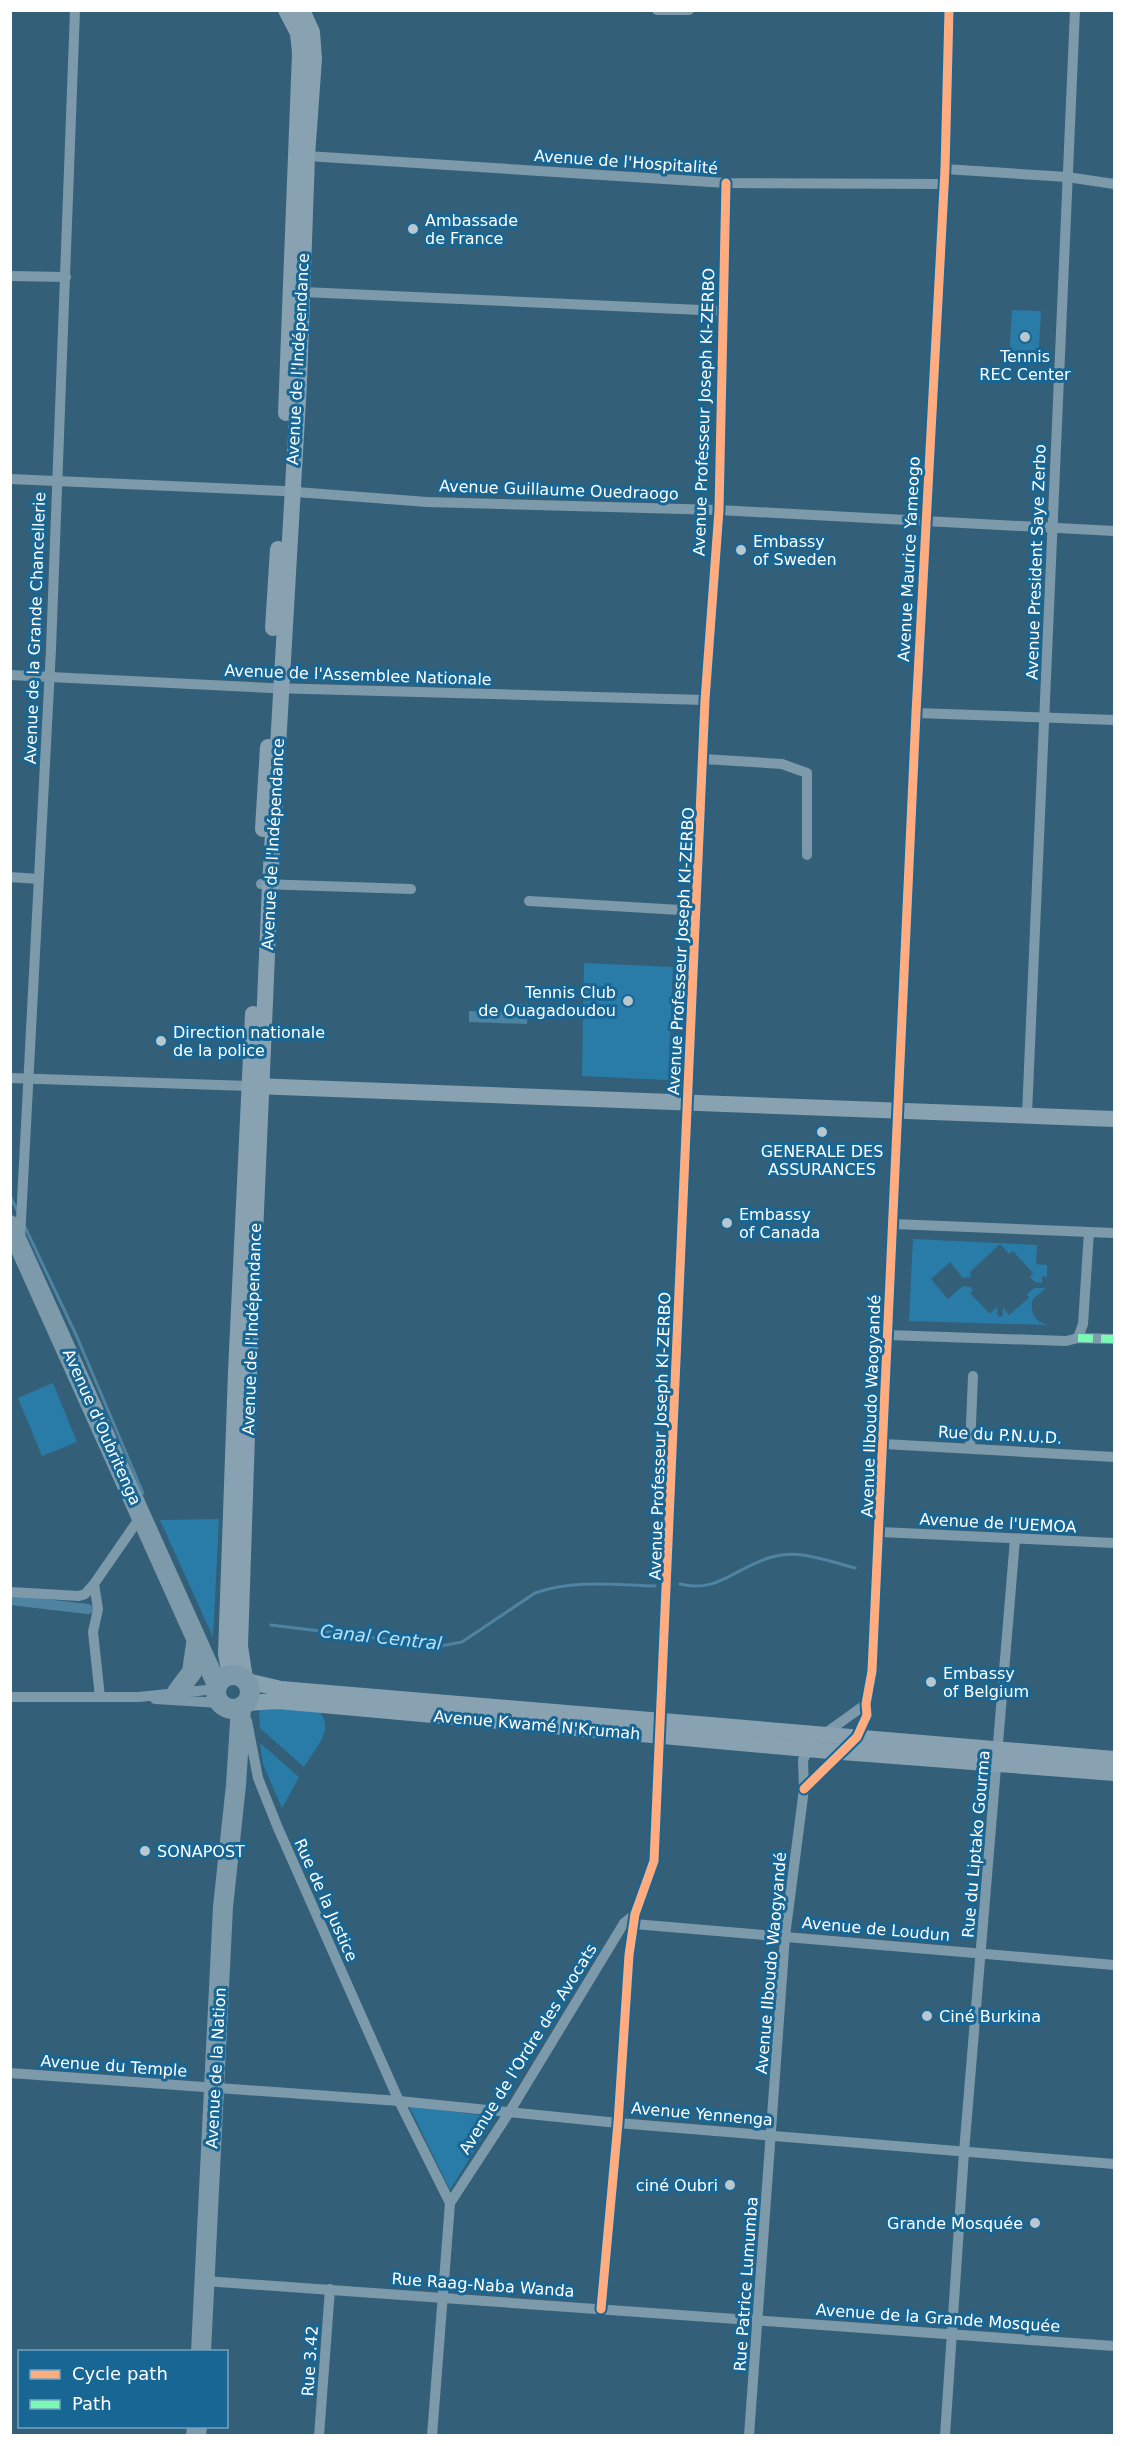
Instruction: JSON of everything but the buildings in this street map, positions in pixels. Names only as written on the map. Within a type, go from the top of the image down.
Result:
[{"type":"highway","name":"Avenue d'Oubritenga","points":[[10,1225],[195,1634],[233,1692]]},
{"type":"highway","points":[[177,1692],[192,1672],[195,1634]]},
{"type":"highway","name":"Avenue de la Nation","points":[[201,2350],[223,1907],[236,1785],[233,1692]]},
{"type":"main road","name":"Avenue de l'Indépendance","points":[[233,1692],[240,1646],[242,1373],[255,1087],[281,587],[303,292],[307,156],[314,59],[312,32],[291,11]]},
{"type":"main road","name":"Avenue de l'Indépendance","points":[[287,492],[300,53],[298,33],[291,11]]},
{"type":"main road","points":[[255,1087],[898,1108],[1114,1119]]},
{"type":"main road","name":"Avenue Kwamé N'Krumah","points":[[233,1692],[278,1701],[662,1728],[857,1737],[1114,1773]]},
{"type":"main road","name":"Avenue Kwamé N'Krumah","points":[[662,1728],[842,1752],[1114,1759]]},
{"type":"street","name":"Avenue de la Grande Chancellerie","points":[[20,1246],[50,678],[55,480],[66,277],[75,10]]},
{"type":"street","points":[[657,10],[689,11]]},
{"type":"street","name":"Avenue Maurice Yameogo","points":[[898,1108],[945,169],[949,10]]},
{"type":"street","name":"Avenue President Saye Zerbo","points":[[1027,1114],[1075,10]]},
{"type":"street","name":"Avenue de l'Hospitalité","points":[[307,156],[726,183],[944,184]]},
{"type":"street","points":[[945,169],[1067,177],[1114,184]]},
{"type":"street","name":"Avenue Professeur Joseph KI-ZERBO","points":[[635,1919],[654,1861],[662,1728],[705,700],[719,510],[726,183]]},
{"type":"street","points":[[10,276],[66,277]]},
{"type":"street","points":[[303,292],[723,312]]},
{"type":"street","name":"Avenue Guillaume Ouedraogo","points":[[10,479],[287,492],[427,502],[719,510],[1114,531]]},
{"type":"street","name":"Avenue de l'Assemblee Nationale","points":[[10,675],[276,688],[705,700]]},
{"type":"street","points":[[916,713],[1114,720]]},
{"type":"street","points":[[704,759],[782,764],[807,773],[807,855]]},
{"type":"street","points":[[10,877],[38,879]]},
{"type":"street","points":[[266,885],[411,889]]},
{"type":"street","points":[[529,901],[697,911]]},
{"type":"street","points":[[10,1078],[255,1087]]},
{"type":"street","name":"Avenue Ilboudo Waogyandé","points":[[857,1737],[867,1715],[866,1704],[872,1671],[881,1532],[898,1108]]},
{"type":"street","points":[[893,1224],[1114,1233]]},
{"type":"street","points":[[1078,1338],[1083,1324],[1089,1232]]},
{"type":"street","points":[[888,1335],[1066,1341],[1078,1338],[1114,1339]]},
{"type":"street","points":[[970,1448],[973,1376]]},
{"type":"street","name":"Rue du P.N.U.D.","points":[[884,1443],[1114,1456]]},
{"type":"street","points":[[10,1592],[79,1596],[85,1594],[141,1516]]},
{"type":"street","name":"Avenue de l'UEMOA","points":[[881,1532],[1114,1543]]},
{"type":"street","name":"Rue du Liptako Gourma","points":[[945,2436],[964,2152],[1015,1539]]},
{"type":"street","points":[[94,1584],[98,1609],[93,1632],[100,1697]]},
{"type":"street","points":[[10,1697],[139,1697],[177,1692],[233,1692]]},
{"type":"street","points":[[139,1697],[175,1702],[233,1692]]},
{"type":"street","name":"Rue de la Justice","points":[[233,1692],[258,1778],[399,2101],[450,2203]]},
{"type":"street","points":[[807,1749],[866,1704]]},
{"type":"street","points":[[804,1789],[857,1737]]},
{"type":"street","name":"Avenue Ilboudo Waogyandé","points":[[773,2135],[785,1936],[804,1789],[802,1771],[807,1749]]},
{"type":"street","points":[[601,2309],[618,2123],[629,1955],[635,1919]]},
{"type":"street","name":"Avenue de Loudun","points":[[635,1919],[785,1936],[1114,1965]]},
{"type":"street","name":"Avenue de l'Ordre des Avocats","points":[[450,2203],[510,2111],[624,1923],[635,1919]]},
{"type":"street","name":"Avenue du Temple","points":[[10,2073],[215,2089]]},
{"type":"street","name":"Avenue Yennenga","points":[[215,2089],[399,2101],[618,2123],[1114,2164]]},
{"type":"street","name":"Rue Patrice Lumumba","points":[[749,2436],[773,2135]]},
{"type":"street","points":[[432,2436],[450,2203]]},
{"type":"street","name":"Rue Raag-Naba Wanda","points":[[205,2281],[759,2320]]},
{"type":"street","name":"Rue 3.42","points":[[320,2436],[330,2289]]},
{"type":"street","name":"Avenue de la Grande Mosquée","points":[[759,2320],[1114,2346]]},
{"type":"shaded area","name":"Tennis REC Center","points":[[1012,310],[1041,311],[1038,365],[1009,364]]},
{"type":"shaded area","name":"Tennis Club de Ouagadoudou","points":[[584,963],[673,967],[668,1080],[582,1076]]},
{"type":"shaded area","points":[[511,1004],[528,1004],[527,1024],[469,1022],[469,1011],[510,1012]]},
{"type":"shaded area","points":[[913,1239],[1037,1245],[1036,1264],[1047,1265],[1047,1277],[1042,1276],[1042,1283],[1035,1282],[1030,1277],[1033,1273],[1013,1251],[1009,1254],[1000,1244],[970,1272],[971,1277],[963,1278],[950,1262],[931,1279],[948,1299],[963,1286],[970,1287],[973,1290],[970,1293],[990,1314],[997,1307],[998,1317],[1003,1316],[1003,1307],[1009,1315],[1029,1298],[1027,1294],[1034,1288],[1046,1288],[1033,1299],[1032,1308],[1036,1319],[1048,1325],[909,1321]]},
{"type":"shaded area","points":[[53,1383],[77,1442],[42,1456],[18,1398]]},
{"type":"shaded area","points":[[219,1519],[213,1637],[160,1520]]},
{"type":"shaded area","points":[[274,1707],[319,1711],[324,1718],[322,1739],[304,1767],[260,1728],[259,1709]]},
{"type":"shaded area","points":[[260,1743],[299,1777],[282,1808],[263,1764]]},
{"type":"shaded area","points":[[409,2106],[495,2117],[450,2190]]},
{"type":"waterway","points":[[10,1196],[17,1210]]},
{"type":"waterway","points":[[25,1227],[77,1337],[143,1493]]},
{"type":"waterway","points":[[680,1584],[693,1586],[717,1582],[760,1561],[782,1555],[803,1555],[855,1568]]},
{"type":"waterway","name":"Canal Central","points":[[271,1625],[441,1646],[462,1642],[535,1593],[580,1584],[655,1586]]},
{"type":"waterway","name":"Canal Central","points":[[10,1600],[88,1609]]},
{"type":"marked path","points":[[1078,1338],[1114,1339]]},
{"type":"cycle path","points":[[804,1789],[857,1737],[867,1715],[866,1704],[872,1671],[916,713],[945,169],[949,10]]},
{"type":"cycle path","points":[[601,2309],[618,2123],[629,1955],[635,1914],[654,1861],[705,700],[719,510],[726,183]]},
{"type":"place","name":"Ambassade de France","points":[[413,229]]},
{"type":"place","name":"Tennis REC Center","points":[[1025,337]]},
{"type":"place","name":"Embassy of Sweden","points":[[741,550]]},
{"type":"place","name":"Tennis Club de Ouagadoudou","points":[[628,1001]]},
{"type":"place","name":"Direction nationale de la police","points":[[161,1041]]},
{"type":"place","name":"GENERALE DES ASSURANCES","points":[[822,1132]]},
{"type":"place","name":"Embassy of Canada","points":[[727,1223]]},
{"type":"place","name":"Embassy of Belgium","points":[[931,1682]]},
{"type":"place","name":"SONAPOST","points":[[145,1851]]},
{"type":"place","name":"Ciné Burkina","points":[[927,2016]]},
{"type":"place","name":"ciné Oubri","points":[[730,2185]]},
{"type":"place","name":"Grande Mosquée","points":[[1035,2223]]}]
